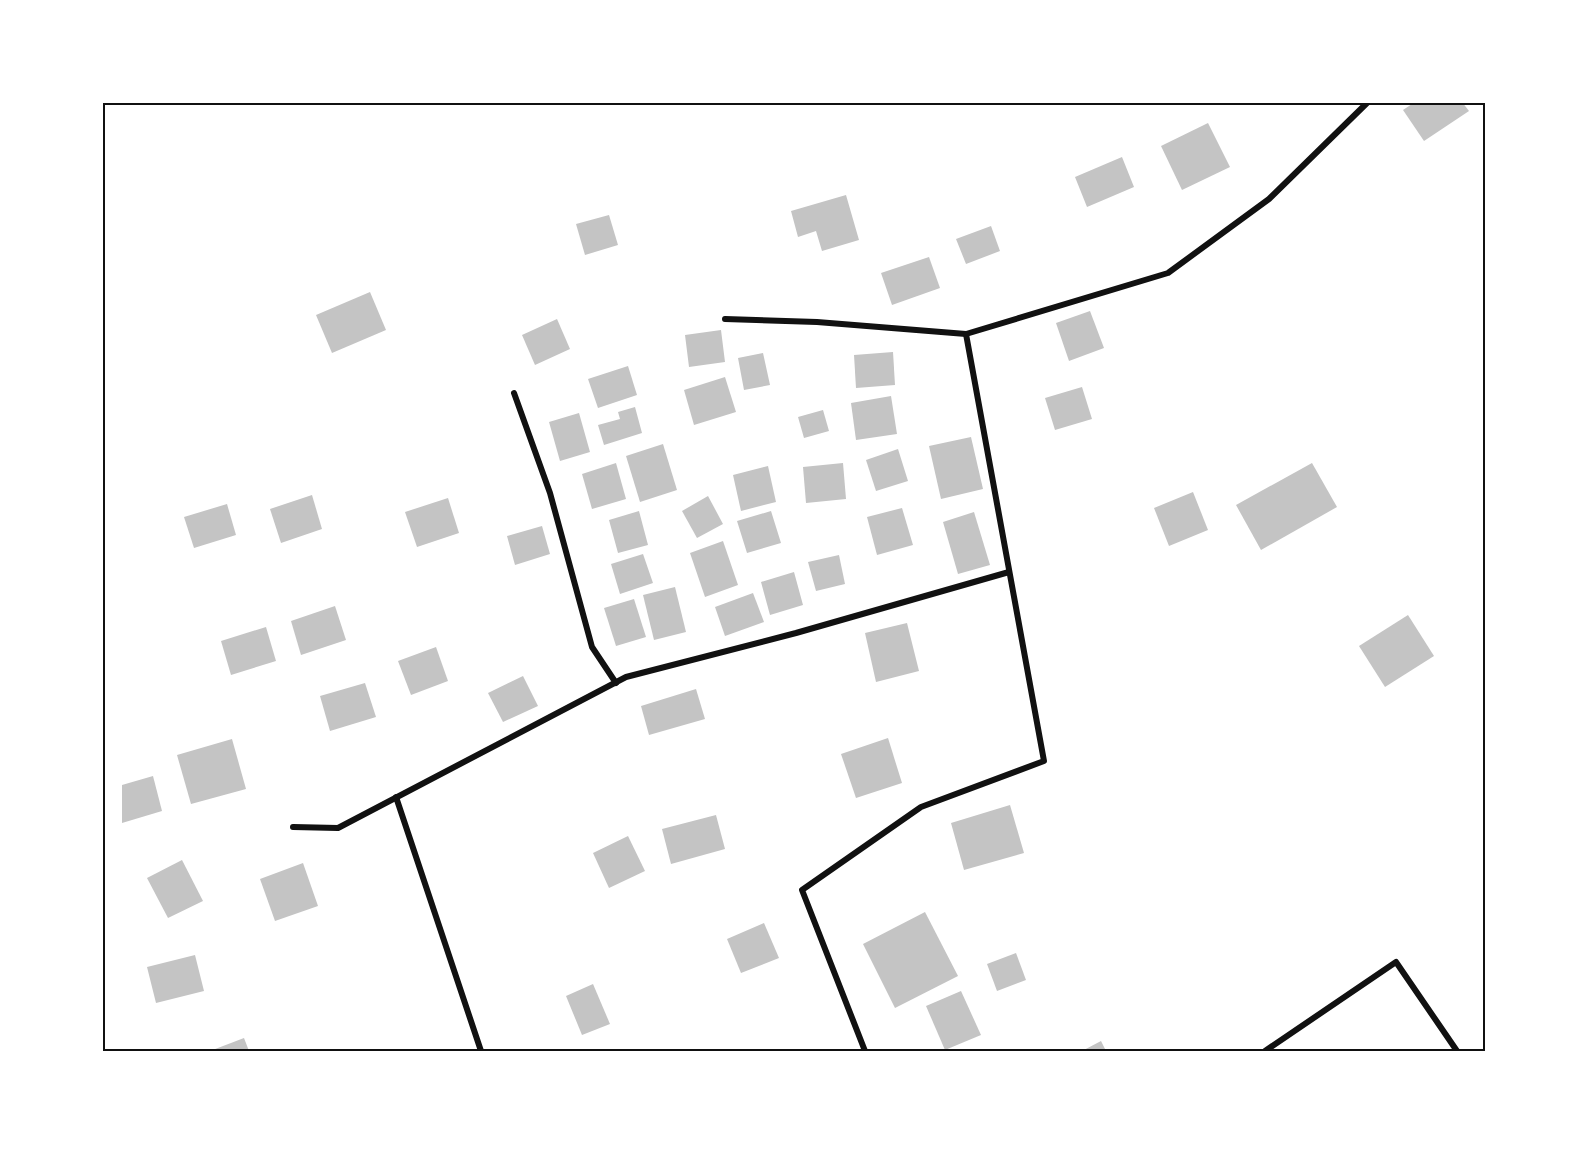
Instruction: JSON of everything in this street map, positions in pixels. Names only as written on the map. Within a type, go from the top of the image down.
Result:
[{"type":"street","points":[[725,319],[817,322],[966,334],[1168,273],[1269,200],[1368,102]]},
{"type":"street","points":[[866,1051],[802,890],[921,807],[1044,761],[966,334]]},
{"type":"street","points":[[514,393],[550,493],[592,647],[616,683]]},
{"type":"street","points":[[293,827],[338,828],[626,678],[796,633],[1010,572]]},
{"type":"street","points":[[396,797],[481,1051]]},
{"type":"street","points":[[1265,1051],[1396,962],[1457,1051]]},
{"type":"building","points":[[1415,102],[1462,102],[1469,111],[1424,141],[1403,110]]},
{"type":"building","points":[[1208,123],[1230,167],[1182,190],[1161,146]]},
{"type":"building","points":[[1122,157],[1134,187],[1087,207],[1075,177]]},
{"type":"building","points":[[846,195],[859,240],[822,251],[816,231],[798,237],[791,211]]},
{"type":"building","points":[[609,215],[618,245],[585,255],[576,224]]},
{"type":"building","points":[[991,226],[1000,251],[966,264],[956,239]]},
{"type":"building","points":[[929,257],[940,288],[892,305],[881,273]]},
{"type":"building","points":[[370,292],[386,330],[332,353],[316,315]]},
{"type":"building","points":[[1090,311],[1104,348],[1069,361],[1056,323]]},
{"type":"building","points":[[557,319],[570,349],[535,365],[522,335]]},
{"type":"building","points":[[721,330],[725,362],[689,367],[685,335]]},
{"type":"building","points":[[893,352],[895,385],[856,388],[854,355]]},
{"type":"building","points":[[763,353],[770,385],[744,390],[738,358]]},
{"type":"building","points":[[628,366],[637,395],[598,408],[588,379]]},
{"type":"building","points":[[725,377],[736,412],[694,425],[684,390]]},
{"type":"building","points":[[1082,387],[1092,419],[1055,430],[1045,398]]},
{"type":"building","points":[[891,396],[897,434],[856,440],[851,403]]},
{"type":"building","points":[[635,407],[642,433],[604,445],[598,425],[620,419],[618,412]]},
{"type":"building","points":[[823,410],[829,431],[804,438],[798,417]]},
{"type":"building","points":[[579,413],[590,452],[560,461],[549,422]]},
{"type":"building","points":[[971,437],[983,489],[941,499],[929,446]]},
{"type":"building","points":[[663,444],[677,490],[640,502],[626,456]]},
{"type":"building","points":[[898,449],[908,481],[876,491],[866,460]]},
{"type":"building","points":[[616,463],[626,499],[592,509],[582,474]]},
{"type":"building","points":[[843,463],[846,499],[806,503],[803,467]]},
{"type":"building","points":[[1312,463],[1337,507],[1261,550],[1236,505]]},
{"type":"building","points":[[768,466],[776,502],[741,511],[733,475]]},
{"type":"building","points":[[1193,492],[1208,530],[1169,546],[1154,508]]},
{"type":"building","points":[[312,495],[322,529],[281,543],[270,509]]},
{"type":"building","points":[[708,496],[723,524],[697,538],[682,511]]},
{"type":"building","points":[[448,498],[459,533],[417,547],[405,512]]},
{"type":"building","points":[[227,504],[236,535],[194,548],[184,517]]},
{"type":"building","points":[[902,508],[913,545],[877,555],[867,517]]},
{"type":"building","points":[[639,511],[648,545],[618,553],[609,520]]},
{"type":"building","points":[[771,511],[781,543],[747,553],[737,521]]},
{"type":"building","points":[[974,512],[990,565],[958,574],[943,522]]},
{"type":"building","points":[[542,526],[550,554],[515,565],[507,536]]},
{"type":"building","points":[[723,541],[738,585],[705,597],[690,553]]},
{"type":"building","points":[[643,554],[653,583],[620,594],[611,564]]},
{"type":"building","points":[[839,555],[845,584],[816,591],[808,562]]},
{"type":"building","points":[[794,572],[803,605],[770,615],[761,582]]},
{"type":"building","points":[[675,587],[686,632],[654,640],[643,595]]},
{"type":"building","points":[[753,593],[764,622],[725,636],[715,607]]},
{"type":"building","points":[[634,599],[646,637],[616,646],[604,608]]},
{"type":"building","points":[[335,606],[346,640],[301,655],[291,621]]},
{"type":"building","points":[[1408,615],[1434,656],[1385,687],[1359,646]]},
{"type":"building","points":[[907,623],[919,671],[876,682],[865,633]]},
{"type":"building","points":[[266,627],[276,661],[231,675],[221,641]]},
{"type":"building","points":[[436,647],[448,681],[411,695],[398,661]]},
{"type":"building","points":[[523,676],[538,706],[503,722],[488,693]]},
{"type":"building","points":[[365,683],[376,717],[330,731],[320,696]]},
{"type":"building","points":[[696,689],[705,719],[649,735],[641,706]]},
{"type":"building","points":[[888,738],[902,783],[856,798],[841,754]]},
{"type":"building","points":[[232,739],[246,789],[191,804],[177,755]]},
{"type":"building","points":[[153,776],[162,811],[122,823],[122,785]]},
{"type":"building","points":[[1010,805],[1024,853],[964,870],[951,823]]},
{"type":"building","points":[[716,815],[725,849],[671,864],[662,829]]},
{"type":"building","points":[[628,836],[645,871],[609,888],[593,853]]},
{"type":"building","points":[[182,860],[203,901],[168,918],[147,878]]},
{"type":"building","points":[[303,863],[318,906],[275,921],[260,879]]},
{"type":"building","points":[[925,912],[958,976],[895,1008],[863,944]]},
{"type":"building","points":[[764,923],[779,958],[741,973],[727,939]]},
{"type":"building","points":[[1016,953],[1026,980],[997,991],[987,964]]},
{"type":"building","points":[[195,955],[204,991],[156,1003],[147,967]]},
{"type":"building","points":[[593,984],[610,1024],[582,1035],[566,996]]},
{"type":"building","points":[[961,991],[981,1035],[945,1050],[926,1006]]},
{"type":"building","points":[[244,1038],[249,1051],[210,1051]]},
{"type":"building","points":[[1101,1041],[1106,1051],[1082,1051]]}]
